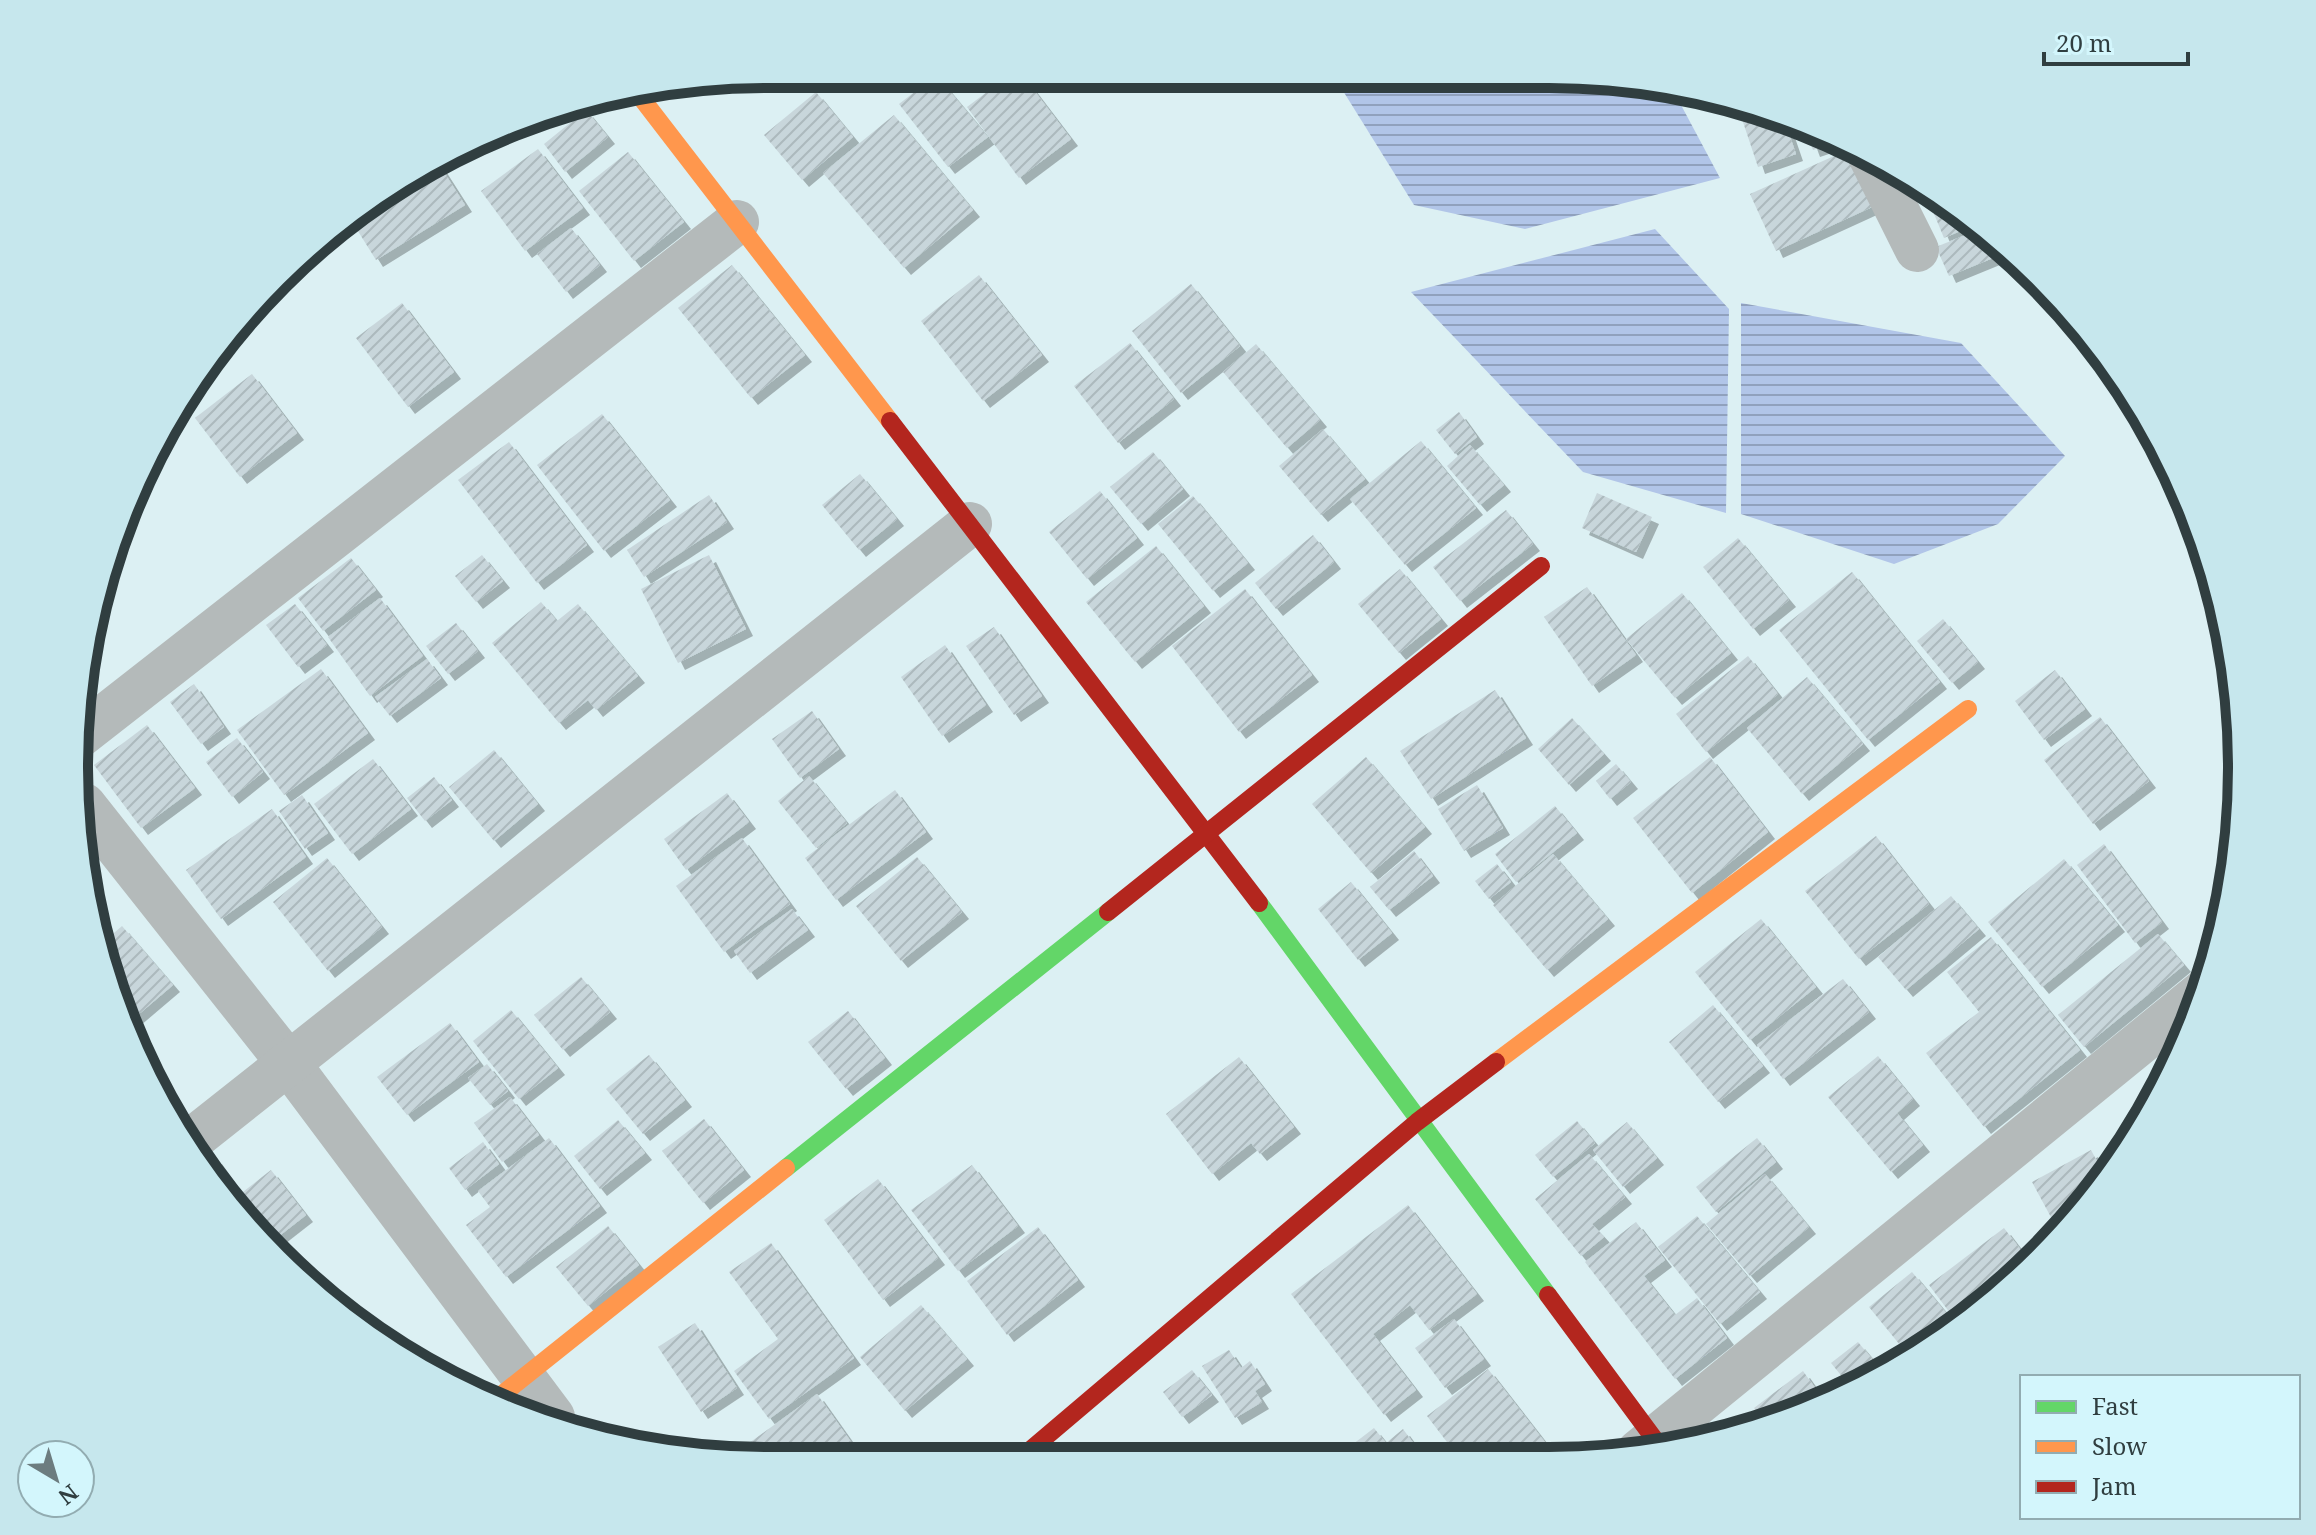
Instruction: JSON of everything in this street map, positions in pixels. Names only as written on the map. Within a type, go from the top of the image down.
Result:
[{"type":"street","points":[[643,100],[1206,831],[1646,1440]]},
{"type":"street","points":[[1879,174],[1917,250]]},
{"type":"street","points":[[89,729],[737,222]]},
{"type":"street","points":[[197,1136],[970,524]]},
{"type":"street","points":[[510,1389],[1541,566]]},
{"type":"street","points":[[1034,1447],[1417,1122],[1968,709]]},
{"type":"street","points":[[89,811],[289,1064],[510,1389],[536,1406]]},
{"type":"street","points":[[1663,1437],[2184,1007]]},
{"type":"water","points":[[1341,88],[1593,89],[1679,101],[1720,178],[1525,229],[1414,205]]},
{"type":"water","points":[[1655,229],[1729,309],[1726,513],[1583,472],[1411,292]]},
{"type":"water","points":[[1741,303],[1961,343],[2065,456],[1998,524],[1894,564],[1741,514]]},
{"type":"building","points":[[919,88],[947,88],[988,137],[948,167],[899,104]]},
{"type":"building","points":[[992,88],[1032,88],[1071,139],[1019,178],[967,107]]},
{"type":"building","points":[[816,92],[853,137],[802,180],[764,135]]},
{"type":"building","points":[[588,112],[608,137],[565,172],[544,144],[580,114]]},
{"type":"building","points":[[894,115],[973,210],[904,268],[823,173]]},
{"type":"building","points":[[1741,116],[1788,132],[1796,154],[1758,167]]},
{"type":"building","points":[[1809,140],[1823,147],[1813,150]]},
{"type":"building","points":[[538,149],[583,208],[525,251],[481,191]]},
{"type":"building","points":[[628,152],[684,222],[634,261],[579,191]]},
{"type":"building","points":[[1839,154],[1866,167],[1883,202],[1776,251],[1750,194]]},
{"type":"building","points":[[443,171],[465,205],[376,260],[355,227]]},
{"type":"building","points":[[1931,206],[1964,229],[1944,238]]},
{"type":"building","points":[[571,228],[600,265],[566,292],[537,254]]},
{"type":"building","points":[[1969,234],[1996,257],[1949,276],[1936,247]]},
{"type":"building","points":[[732,265],[805,355],[751,398],[678,308]]},
{"type":"building","points":[[979,275],[1042,355],[983,401],[921,321]]},
{"type":"building","points":[[1191,284],[1240,346],[1181,393],[1132,331]]},
{"type":"building","points":[[402,303],[454,372],[408,407],[356,338]]},
{"type":"building","points":[[1130,343],[1174,399],[1118,443],[1074,386]]},
{"type":"building","points":[[1256,344],[1320,420],[1287,448],[1223,372]]},
{"type":"building","points":[[252,374],[297,433],[240,477],[195,418]]},
{"type":"building","points":[[1459,412],[1477,437],[1455,454],[1436,430]]},
{"type":"building","points":[[602,414],[670,500],[604,551],[537,465]]},
{"type":"building","points":[[1323,429],[1365,479],[1321,515],[1279,466]]},
{"type":"building","points":[[1421,441],[1476,508],[1405,565],[1350,499]]},
{"type":"building","points":[[509,442],[587,545],[537,583],[458,480]]},
{"type":"building","points":[[1470,445],[1504,485],[1480,505],[1447,466]]},
{"type":"building","points":[[1153,452],[1183,489],[1141,524],[1110,487]]},
{"type":"building","points":[[860,474],[897,519],[859,550],[822,505]]},
{"type":"building","points":[[1100,491],[1137,538],[1087,579],[1049,532]]},
{"type":"building","points":[[1597,493],[1652,517],[1636,552],[1582,528]]},
{"type":"building","points":[[709,495],[727,522],[644,577],[627,550]]},
{"type":"building","points":[[1193,496],[1248,563],[1213,591],[1158,524]]},
{"type":"building","points":[[1506,510],[1533,544],[1460,601],[1433,567]]},
{"type":"building","points":[[1313,535],[1334,562],[1276,609],[1255,583]]},
{"type":"building","points":[[1738,538],[1789,600],[1753,629],[1703,567]]},
{"type":"building","points":[[1156,546],[1204,606],[1135,662],[1086,602]]},
{"type":"building","points":[[482,555],[503,581],[476,602],[455,576]]},
{"type":"building","points":[[709,555],[746,629],[678,663],[641,589]]},
{"type":"building","points":[[351,558],[376,590],[323,631],[298,598]]},
{"type":"building","points":[[1400,569],[1441,619],[1399,653],[1358,604]]},
{"type":"building","points":[[1852,572],[1940,682],[1868,740],[1779,630]]},
{"type":"building","points":[[1587,587],[1636,655],[1592,686],[1544,617]]},
{"type":"building","points":[[1245,589],[1312,675],[1239,732],[1172,646]]},
{"type":"building","points":[[1682,593],[1731,653],[1675,698],[1626,639]]},
{"type":"building","points":[[380,598],[423,656],[370,696],[328,637]]},
{"type":"building","points":[[541,602],[557,621],[578,604],[638,676],[596,710],[588,700],[559,723],[492,643]]},
{"type":"building","points":[[295,604],[327,645],[298,667],[266,625]]},
{"type":"building","points":[[1943,619],[1978,662],[1952,683],[1917,641]]},
{"type":"building","points":[[456,623],[478,651],[448,674],[426,646]]},
{"type":"building","points":[[994,627],[1042,696],[1014,715],[966,646]]},
{"type":"building","points":[[945,645],[986,705],[942,736],[901,677]]},
{"type":"building","points":[[1748,656],[1778,694],[1706,752],[1676,714]]},
{"type":"building","points":[[427,659],[441,678],[390,716],[375,697]]},
{"type":"building","points":[[321,669],[368,733],[284,795],[237,730]]},
{"type":"building","points":[[2055,670],[2085,709],[2044,740],[2015,701]]},
{"type":"building","points":[[1807,677],[1863,744],[1802,794],[1747,728]]},
{"type":"building","points":[[194,684],[224,727],[201,744],[170,702]]},
{"type":"building","points":[[1495,690],[1526,738],[1431,799],[1400,751]]},
{"type":"building","points":[[812,711],[839,749],[800,778],[772,739]]},
{"type":"building","points":[[2100,717],[2149,781],[2093,824],[2044,760]]},
{"type":"building","points":[[1572,718],[1604,754],[1569,785],[1538,749]]},
{"type":"building","points":[[147,725],[195,788],[141,828],[94,765]]},
{"type":"building","points":[[237,738],[263,772],[232,797],[206,762]]},
{"type":"building","points":[[494,750],[538,804],[494,841],[449,787]]},
{"type":"building","points":[[1366,757],[1425,827],[1371,873],[1312,804]]},
{"type":"building","points":[[1710,757],[1768,832],[1692,893],[1633,818]]},
{"type":"building","points":[[373,759],[411,809],[352,854],[314,804]]},
{"type":"building","points":[[1616,764],[1631,782],[1610,799],[1596,781]]},
{"type":"building","points":[[809,776],[847,823],[816,848],[778,801]]},
{"type":"building","points":[[434,777],[452,800],[425,821],[407,798]]},
{"type":"building","points":[[1477,785],[1503,828],[1464,851],[1438,809]]},
{"type":"building","points":[[895,790],[926,832],[836,900],[805,858]]},
{"type":"building","points":[[727,793],[749,822],[686,870],[664,839]]},
{"type":"building","points":[[302,795],[328,833],[305,849],[279,811]]},
{"type":"building","points":[[1555,806],[1577,833],[1516,882],[1495,854]]},
{"type":"building","points":[[272,809],[306,857],[221,919],[186,870]]},
{"type":"building","points":[[1876,836],[1929,904],[1859,959],[1805,891]]},
{"type":"building","points":[[742,838],[790,904],[724,952],[676,886]]},
{"type":"building","points":[[2104,844],[2162,922],[2135,943],[2077,865]]},
{"type":"building","points":[[1414,851],[1433,876],[1389,910],[1370,887]]},
{"type":"building","points":[[1553,854],[1608,919],[1547,970],[1493,905]]},
{"type":"building","points":[[917,857],[962,912],[901,961],[856,906]]},
{"type":"building","points":[[327,858],[382,927],[328,971],[273,902]]},
{"type":"building","points":[[2064,859],[2118,925],[2042,987],[1988,922]]},
{"type":"building","points":[[1497,864],[1511,882],[1489,899],[1475,881]]},
{"type":"building","points":[[1351,882],[1392,933],[1358,960],[1318,909]]},
{"type":"building","points":[[1951,896],[1979,929],[1906,990],[1878,957]]},
{"type":"building","points":[[792,909],[808,930],[750,973],[734,951]]},
{"type":"building","points":[[1761,919],[1816,987],[1750,1040],[1695,972]]},
{"type":"building","points":[[122,926],[173,985],[136,1017],[124,986],[110,937]]},
{"type":"building","points":[[2158,934],[2184,965],[2084,1047],[2058,1015]]},
{"type":"building","points":[[1991,937],[2080,1050],[1984,1127],[1926,1053],[1979,1012],[1947,972]]},
{"type":"building","points":[[581,977],[610,1012],[563,1050],[534,1015]]},
{"type":"building","points":[[1843,979],[1869,1012],[1783,1079],[1757,1045]]},
{"type":"building","points":[[1713,1005],[1763,1066],[1718,1102],[1669,1042]]},
{"type":"building","points":[[511,1010],[558,1068],[519,1099],[473,1041]]},
{"type":"building","points":[[848,1011],[885,1058],[846,1089],[808,1042]]},
{"type":"building","points":[[450,1023],[479,1062],[407,1115],[377,1077]]},
{"type":"building","points":[[649,1055],[685,1100],[643,1134],[606,1089]]},
{"type":"building","points":[[1878,1056],[1913,1099],[1897,1113],[1923,1145],[1891,1172],[1828,1097]]},
{"type":"building","points":[[1239,1057],[1294,1127],[1260,1154],[1251,1143],[1212,1174],[1166,1114]]},
{"type":"building","points":[[487,1064],[508,1091],[490,1105],[468,1078]]},
{"type":"building","points":[[510,1097],[539,1135],[502,1162],[474,1123]]},
{"type":"building","points":[[704,1119],[744,1170],[703,1203],[662,1151]]},
{"type":"building","points":[[618,1120],[645,1153],[600,1189],[574,1156]]},
{"type":"building","points":[[1577,1121],[1595,1143],[1553,1177],[1535,1155]]},
{"type":"building","points":[[1627,1122],[1657,1158],[1623,1187],[1593,1150]]},
{"type":"building","points":[[549,1138],[600,1206],[506,1277],[466,1225],[490,1207],[478,1191]]},
{"type":"building","points":[[1757,1138],[1776,1162],[1716,1212],[1696,1187]]},
{"type":"building","points":[[483,1142],[499,1164],[465,1190],[449,1168]]},
{"type":"building","points":[[2091,1150],[2099,1165],[2053,1222],[2032,1182]]},
{"type":"building","points":[[1589,1154],[1625,1197],[1592,1224],[1604,1237],[1581,1256],[1535,1199]]},
{"type":"building","points":[[215,1157],[235,1185],[233,1187],[228,1181],[213,1159]]},
{"type":"building","points":[[972,1165],[1018,1226],[958,1271],[911,1210]]},
{"type":"building","points":[[271,1170],[306,1215],[277,1238],[239,1195]]},
{"type":"building","points":[[1765,1174],[1809,1227],[1750,1276],[1706,1224]]},
{"type":"building","points":[[878,1179],[938,1258],[883,1300],[824,1220]]},
{"type":"building","points":[[1408,1205],[1477,1294],[1429,1330],[1410,1305],[1373,1334],[1416,1390],[1384,1415],[1291,1294]]},
{"type":"building","points":[[1697,1216],[1760,1292],[1720,1324],[1658,1247]]},
{"type":"building","points":[[1636,1222],[1665,1260],[1644,1276],[1675,1315],[1697,1298],[1727,1338],[1675,1379],[1585,1262]]},
{"type":"building","points":[[608,1226],[639,1265],[588,1306],[556,1267]]},
{"type":"building","points":[[1038,1227],[1078,1280],[1007,1335],[967,1281]]},
{"type":"building","points":[[2004,1228],[2023,1253],[1951,1315],[1929,1285]]},
{"type":"building","points":[[286,1242],[322,1281],[287,1248],[283,1244]]},
{"type":"building","points":[[771,1243],[854,1358],[769,1419],[734,1371],[778,1339],[729,1272]]},
{"type":"building","points":[[1912,1272],[1947,1314],[1902,1347],[1869,1307]]},
{"type":"building","points":[[921,1305],[967,1359],[905,1411],[860,1357]]},
{"type":"building","points":[[1454,1319],[1484,1359],[1445,1388],[1415,1348]]},
{"type":"building","points":[[695,1323],[737,1388],[701,1412],[658,1347]]},
{"type":"building","points":[[1858,1342],[1875,1363],[1844,1379],[1831,1363]]},
{"type":"building","points":[[1229,1350],[1241,1368],[1250,1361],[1265,1384],[1255,1391],[1262,1402],[1235,1418],[1202,1366]]},
{"type":"building","points":[[1488,1369],[1549,1447],[1451,1447],[1427,1416]]},
{"type":"building","points":[[1192,1370],[1212,1395],[1182,1417],[1163,1392]]},
{"type":"building","points":[[1803,1371],[1817,1391],[1758,1414],[1754,1408]]},
{"type":"building","points":[[1835,1378],[1838,1382],[1821,1390]]},
{"type":"building","points":[[817,1394],[855,1447],[752,1447],[749,1443]]},
{"type":"building","points":[[1374,1428],[1386,1443],[1403,1429],[1416,1447],[1349,1447]]},
{"type":"traffic: fast","points":[[1259,903],[1548,1295]]},
{"type":"traffic: fast","points":[[786,1168],[1108,912]]},
{"type":"traffic: slow","points":[[643,100],[890,421]]},
{"type":"traffic: slow","points":[[1496,1062],[1968,709]]},
{"type":"traffic: slow","points":[[503,1393],[786,1168]]},
{"type":"traffic: jam","points":[[890,421],[1259,903]]},
{"type":"traffic: jam","points":[[1108,912],[1541,566]]},
{"type":"traffic: jam","points":[[1034,1447],[1417,1122],[1496,1062]]},
{"type":"traffic: jam","points":[[1548,1295],[1654,1438]]}]
